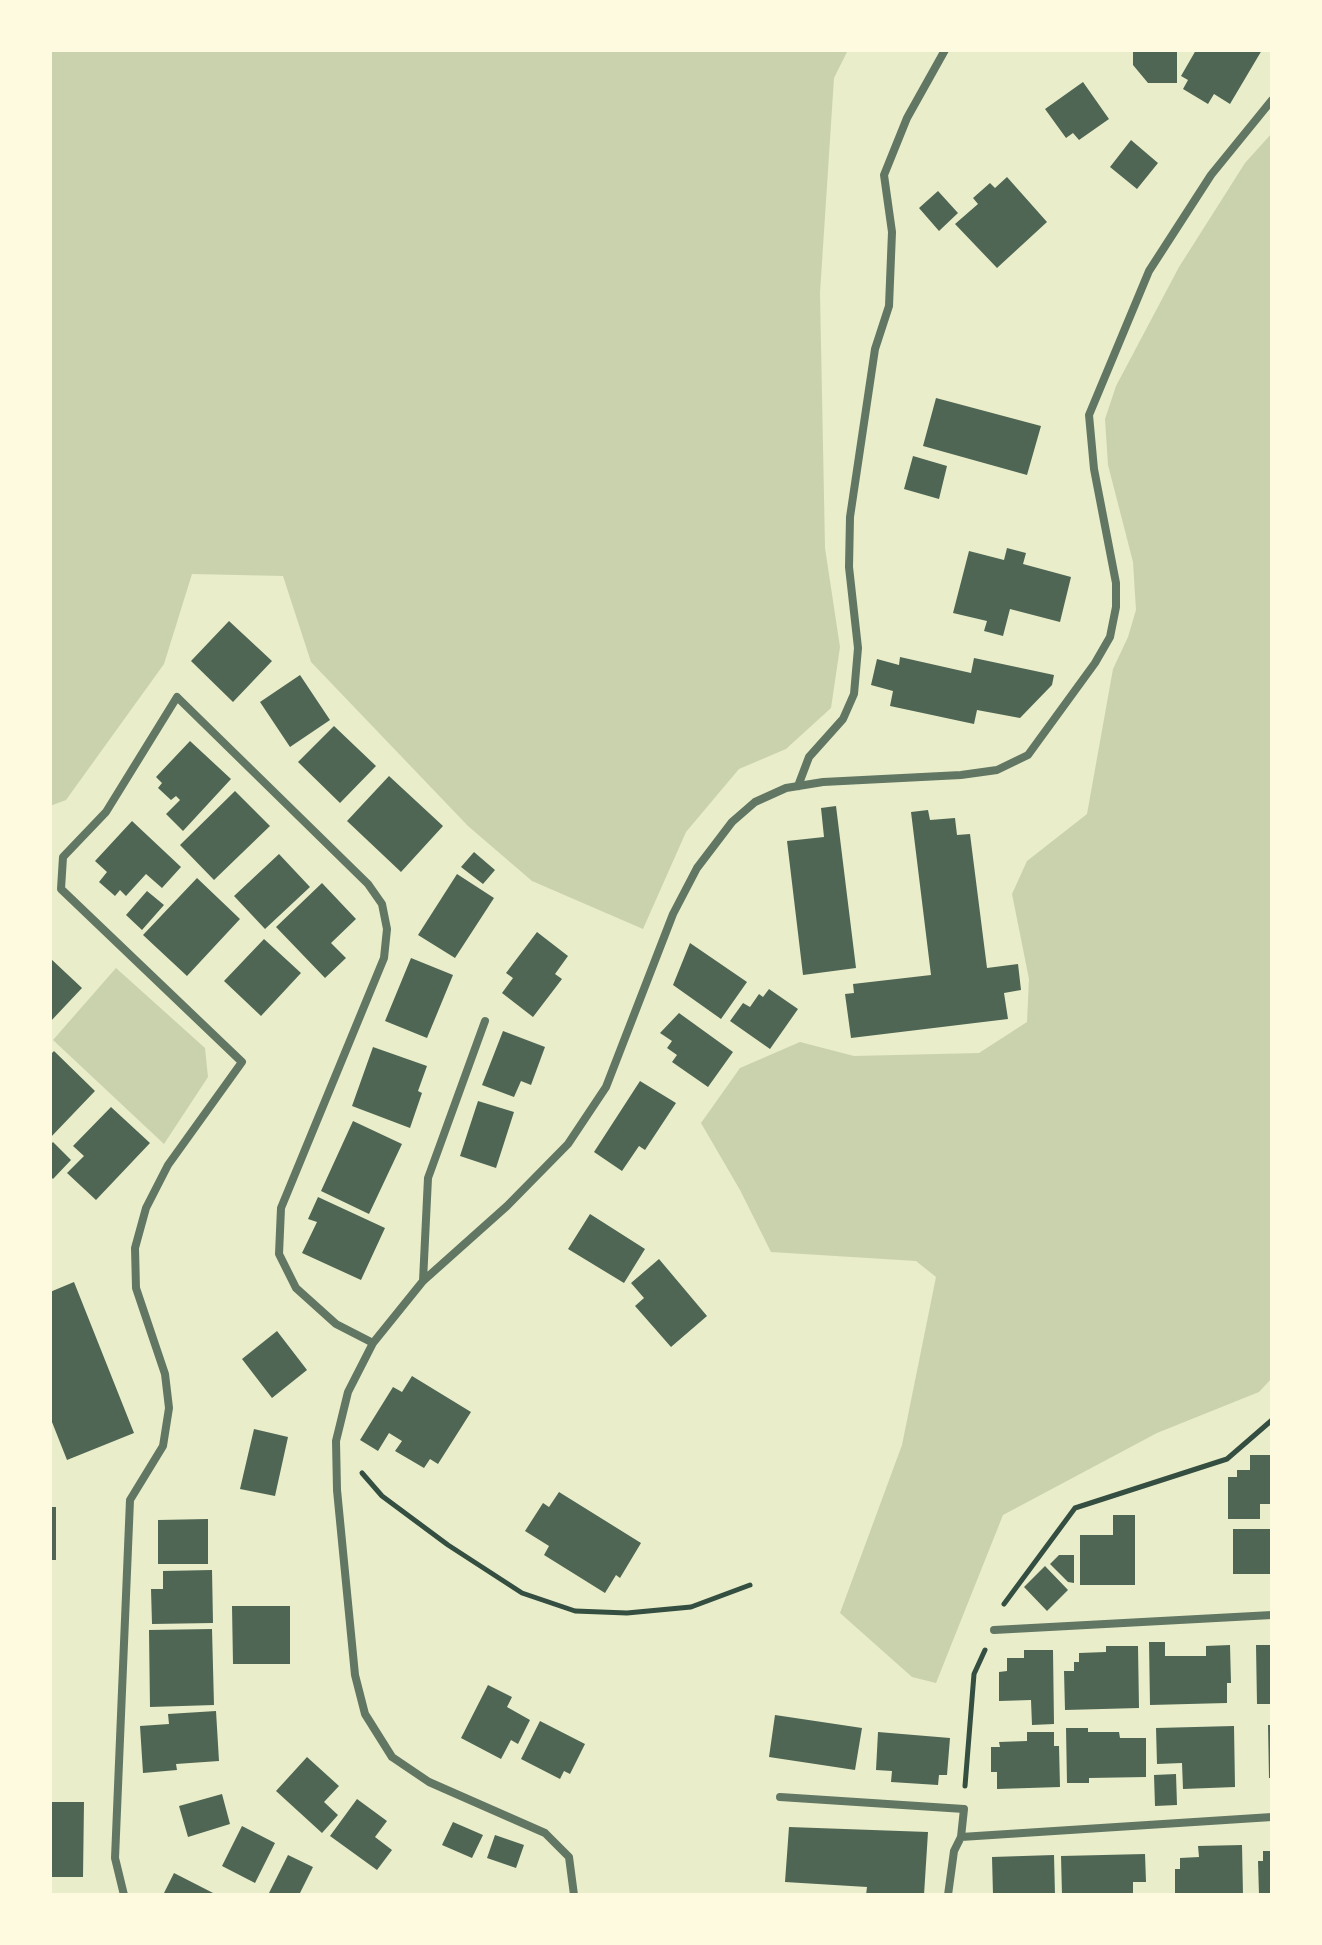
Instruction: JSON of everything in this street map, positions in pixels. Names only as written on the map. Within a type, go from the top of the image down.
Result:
[{"type":"street","points":[[798,786],[809,757],[843,719],[854,694],[858,648],[849,567],[850,517],[875,349],[889,306],[892,232],[884,175],[907,118],[945,50]]},
{"type":"street","points":[[574,1895],[569,1857],[545,1833],[429,1782],[404,1766],[392,1757],[365,1714],[355,1675],[337,1490],[336,1441],[348,1392],[373,1343],[423,1281],[507,1206],[568,1144],[606,1087],[673,914],[697,868],[732,822],[755,802],[786,788],[997,770],[1028,755],[1095,663],[1110,637],[1116,607],[1116,583],[1094,469],[1089,415],[1149,271],[1211,175],[1272,100]]},
{"type":"street","points":[[124,1895],[115,1858],[130,1500],[163,1446],[169,1408],[165,1374],[136,1288],[135,1248],[146,1208],[168,1165],[242,1062],[61,889],[63,857],[106,812],[177,697],[368,884],[382,904],[387,929],[384,958],[281,1208],[279,1254],[296,1288],[336,1324],[373,1343]]},
{"type":"street","points":[[423,1281],[428,1178],[485,1021]]},
{"type":"street","points":[[994,1630],[1272,1615]]},
{"type":"street","points":[[780,1797],[964,1809],[948,1895]]},
{"type":"street","points":[[961,1837],[1272,1817]]},
{"type":"path","points":[[964,1809],[974,1674],[1006,1598],[1075,1508],[1227,1459],[1272,1420]]},
{"type":"path","points":[[336,1441],[382,1496],[448,1545],[522,1593],[575,1611],[627,1613],[691,1607],[750,1585]]},
{"type":"green space","points":[[50,50],[848,50],[834,78],[820,293],[825,548],[840,647],[831,708],[786,749],[739,769],[686,832],[643,929],[532,881],[468,826],[311,662],[283,576],[192,574],[164,664],[66,800],[50,806]]},
{"type":"green space","points":[[1272,133],[1272,1378],[1259,1392],[1157,1433],[1003,1515],[936,1683],[912,1677],[840,1613],[902,1445],[936,1277],[916,1261],[771,1252],[701,1123],[740,1068],[800,1042],[854,1056],[979,1053],[1027,1022],[1029,979],[1012,894],[1027,861],[1087,814],[1113,669],[1136,610],[1133,562],[1108,465],[1105,419],[1116,386],[1179,267],[1245,163]]},
{"type":"green space","points":[[116,968],[205,1048],[208,1077],[164,1144],[53,1040]]},
{"type":"building","points":[[1133,50],[1177,50],[1177,83],[1148,83],[1133,65]]},
{"type":"building","points":[[1196,50],[1262,50],[1230,104],[1214,94],[1208,104],[1183,89],[1188,80],[1181,76]]},
{"type":"building","points":[[1083,82],[1109,119],[1079,140],[1073,133],[1066,138],[1045,109]]},
{"type":"building","points":[[1131,140],[1158,163],[1137,189],[1110,167]]},
{"type":"building","points":[[1007,177],[1047,222],[997,268],[955,224],[978,204],[973,198],[990,183],[995,188]]},
{"type":"building","points":[[938,191],[958,213],[939,231],[919,208]]},
{"type":"building","points":[[936,398],[1041,426],[1027,475],[923,446]]},
{"type":"building","points":[[913,456],[947,466],[939,499],[904,489]]},
{"type":"building","points":[[1007,548],[1026,553],[1023,564],[1071,577],[1060,622],[1010,609],[1003,636],[984,631],[987,621],[953,613],[969,551],[1004,560]]},
{"type":"building","points":[[229,621],[272,661],[233,702],[191,661]]},
{"type":"building","points":[[900,657],[971,673],[974,658],[1054,675],[1052,685],[1020,718],[977,710],[974,724],[890,706],[893,691],[871,685],[877,659],[899,665]]},
{"type":"building","points":[[300,675],[330,720],[290,747],[260,702]]},
{"type":"building","points":[[334,726],[376,766],[340,803],[298,762]]},
{"type":"building","points":[[190,741],[231,779],[183,831],[166,814],[180,800],[176,796],[171,800],[158,788],[162,783],[156,777]]},
{"type":"building","points":[[389,776],[443,826],[401,872],[347,821]]},
{"type":"building","points":[[235,791],[270,826],[214,880],[180,845]]},
{"type":"building","points":[[836,806],[856,968],[803,975],[787,841],[824,837],[821,808]]},
{"type":"building","points":[[928,810],[930,820],[955,818],[957,835],[970,834],[987,968],[1018,964],[1021,990],[1004,993],[1008,1019],[851,1038],[845,994],[854,993],[853,984],[931,975],[911,812]]},
{"type":"building","points":[[132,821],[181,867],[162,888],[146,874],[126,896],[120,890],[115,896],[99,882],[107,872],[95,861]]},
{"type":"building","points":[[474,852],[495,870],[483,884],[461,867]]},
{"type":"building","points":[[279,854],[310,887],[265,929],[234,896]]},
{"type":"building","points":[[457,874],[494,898],[455,958],[418,935]]},
{"type":"building","points":[[197,878],[240,919],[187,976],[143,935]]},
{"type":"building","points":[[322,883],[356,919],[331,943],[346,958],[325,978],[276,927]]},
{"type":"building","points":[[147,891],[164,905],[142,930],[126,915]]},
{"type":"building","points":[[537,932],[568,956],[555,974],[562,979],[533,1017],[502,993],[513,978],[506,973]]},
{"type":"building","points":[[264,939],[301,973],[261,1016],[224,981]]},
{"type":"building","points":[[690,943],[747,982],[721,1019],[673,985]]},
{"type":"building","points":[[50,958],[82,988],[50,1022]]},
{"type":"building","points":[[411,958],[453,975],[427,1038],[385,1021]]},
{"type":"building","points":[[769,989],[798,1009],[770,1049],[730,1021],[743,1003],[750,1007],[759,994],[763,997]]},
{"type":"building","points":[[679,1013],[733,1052],[708,1087],[672,1062],[677,1055],[667,1048],[672,1041],[660,1033]]},
{"type":"building","points":[[503,1031],[545,1047],[531,1085],[521,1081],[514,1097],[482,1085]]},
{"type":"building","points":[[373,1047],[427,1066],[410,1128],[352,1106]]},
{"type":"building","points":[[54,1051],[95,1091],[50,1138],[50,1055]]},
{"type":"building","points":[[640,1081],[676,1103],[645,1150],[639,1146],[622,1171],[594,1152]]},
{"type":"building","points":[[478,1101],[514,1112],[496,1168],[460,1156]]},
{"type":"building","points":[[111,1107],[150,1143],[96,1200],[67,1173],[84,1156],[73,1146]]},
{"type":"building","points":[[353,1121],[402,1144],[369,1214],[321,1191]]},
{"type":"building","points":[[53,1142],[71,1160],[53,1179],[50,1176],[50,1145]]},
{"type":"building","points":[[318,1197],[385,1228],[361,1280],[302,1253],[317,1222],[308,1219]]},
{"type":"building","points":[[590,1214],[645,1249],[624,1283],[568,1249]]},
{"type":"building","points":[[659,1259],[707,1316],[671,1347],[635,1306],[644,1298],[631,1283]]},
{"type":"building","points":[[74,1282],[134,1433],[67,1460],[50,1417],[50,1292]]},
{"type":"building","points":[[277,1331],[307,1370],[272,1398],[242,1359]]},
{"type":"building","points":[[412,1376],[471,1412],[438,1464],[430,1459],[424,1468],[395,1451],[402,1441],[389,1433],[378,1451],[360,1440],[393,1387],[402,1392]]},
{"type":"building","points":[[254,1429],[288,1437],[275,1496],[240,1489]]},
{"type":"building","points":[[1250,1455],[1272,1455],[1272,1504],[1260,1504],[1260,1519],[1228,1519],[1228,1477],[1237,1477],[1237,1470],[1250,1470]]},
{"type":"building","points":[[559,1492],[641,1543],[620,1578],[616,1575],[605,1593],[544,1555],[549,1546],[525,1531],[543,1503],[549,1507]]},
{"type":"building","points":[[50,1507],[56,1507],[56,1560],[50,1560]]},
{"type":"building","points":[[1113,1515],[1135,1515],[1135,1585],[1080,1585],[1080,1535],[1113,1535]]},
{"type":"building","points":[[208,1519],[208,1564],[158,1564],[158,1520]]},
{"type":"building","points":[[1233,1529],[1272,1529],[1272,1574],[1233,1574]]},
{"type":"building","points":[[1059,1555],[1074,1555],[1074,1583],[1068,1582],[1050,1564]]},
{"type":"building","points":[[1045,1566],[1068,1590],[1047,1611],[1024,1587]]},
{"type":"building","points":[[212,1570],[213,1623],[152,1624],[151,1589],[163,1589],[163,1571]]},
{"type":"building","points":[[232,1606],[290,1606],[290,1664],[233,1664]]},
{"type":"building","points":[[212,1629],[214,1705],[150,1707],[149,1630]]},
{"type":"building","points":[[1149,1642],[1165,1642],[1165,1656],[1206,1656],[1206,1646],[1230,1645],[1231,1683],[1227,1683],[1227,1703],[1150,1705]]},
{"type":"building","points":[[1256,1645],[1272,1645],[1272,1704],[1257,1704]]},
{"type":"building","points":[[1106,1646],[1138,1646],[1139,1708],[1065,1710],[1064,1671],[1074,1671],[1074,1662],[1079,1662],[1079,1653],[1106,1652]]},
{"type":"building","points":[[1024,1650],[1053,1650],[1054,1724],[1032,1725],[1031,1700],[999,1701],[999,1672],[1007,1671],[1007,1658],[1024,1658]]},
{"type":"building","points":[[488,1685],[512,1697],[507,1707],[530,1720],[518,1744],[511,1740],[501,1759],[461,1738]]},
{"type":"building","points":[[216,1711],[219,1761],[176,1764],[177,1770],[143,1773],[140,1726],[169,1724],[168,1714]]},
{"type":"building","points":[[775,1715],[862,1728],[855,1770],[769,1757]]},
{"type":"building","points":[[540,1721],[585,1744],[570,1774],[564,1771],[560,1779],[521,1759]]},
{"type":"building","points":[[1268,1725],[1272,1725],[1272,1778],[1269,1778]]},
{"type":"building","points":[[1234,1726],[1235,1787],[1183,1789],[1182,1763],[1157,1764],[1156,1728]]},
{"type":"building","points":[[1066,1728],[1119,1732],[1120,1738],[1146,1738],[1146,1777],[1089,1778],[1089,1783],[1067,1783]]},
{"type":"building","points":[[878,1732],[950,1738],[947,1775],[939,1775],[938,1785],[891,1782],[892,1771],[876,1770]]},
{"type":"building","points":[[1027,1732],[1054,1732],[1054,1746],[1059,1746],[1060,1787],[997,1789],[997,1772],[991,1772],[991,1747],[1000,1747],[999,1742],[1027,1741]]},
{"type":"building","points":[[307,1757],[339,1786],[324,1802],[338,1815],[322,1833],[276,1791]]},
{"type":"building","points":[[1176,1774],[1177,1805],[1155,1806],[1154,1775]]},
{"type":"building","points":[[222,1794],[230,1824],[188,1837],[179,1806]]},
{"type":"building","points":[[357,1799],[387,1821],[375,1837],[392,1850],[377,1870],[330,1836]]},
{"type":"building","points":[[50,1802],[84,1802],[83,1877],[50,1877]]},
{"type":"building","points":[[453,1822],[483,1835],[472,1858],[442,1845]]},
{"type":"building","points":[[242,1826],[275,1843],[255,1883],[222,1866]]},
{"type":"building","points":[[789,1827],[928,1832],[924,1895],[866,1895],[867,1887],[785,1882]]},
{"type":"building","points":[[495,1835],[524,1845],[516,1868],[487,1858]]},
{"type":"building","points":[[1242,1845],[1243,1895],[1175,1895],[1175,1869],[1180,1869],[1180,1858],[1199,1857],[1198,1846]]},
{"type":"building","points":[[1263,1851],[1272,1851],[1272,1895],[1259,1895],[1258,1861],[1263,1861]]},
{"type":"building","points":[[1145,1854],[1146,1882],[1133,1882],[1133,1895],[1062,1895],[1061,1856]]},
{"type":"building","points":[[288,1855],[313,1867],[299,1895],[268,1895]]},
{"type":"building","points":[[1054,1855],[1055,1895],[993,1895],[992,1857]]},
{"type":"building","points":[[174,1873],[217,1895],[163,1895]]}]
